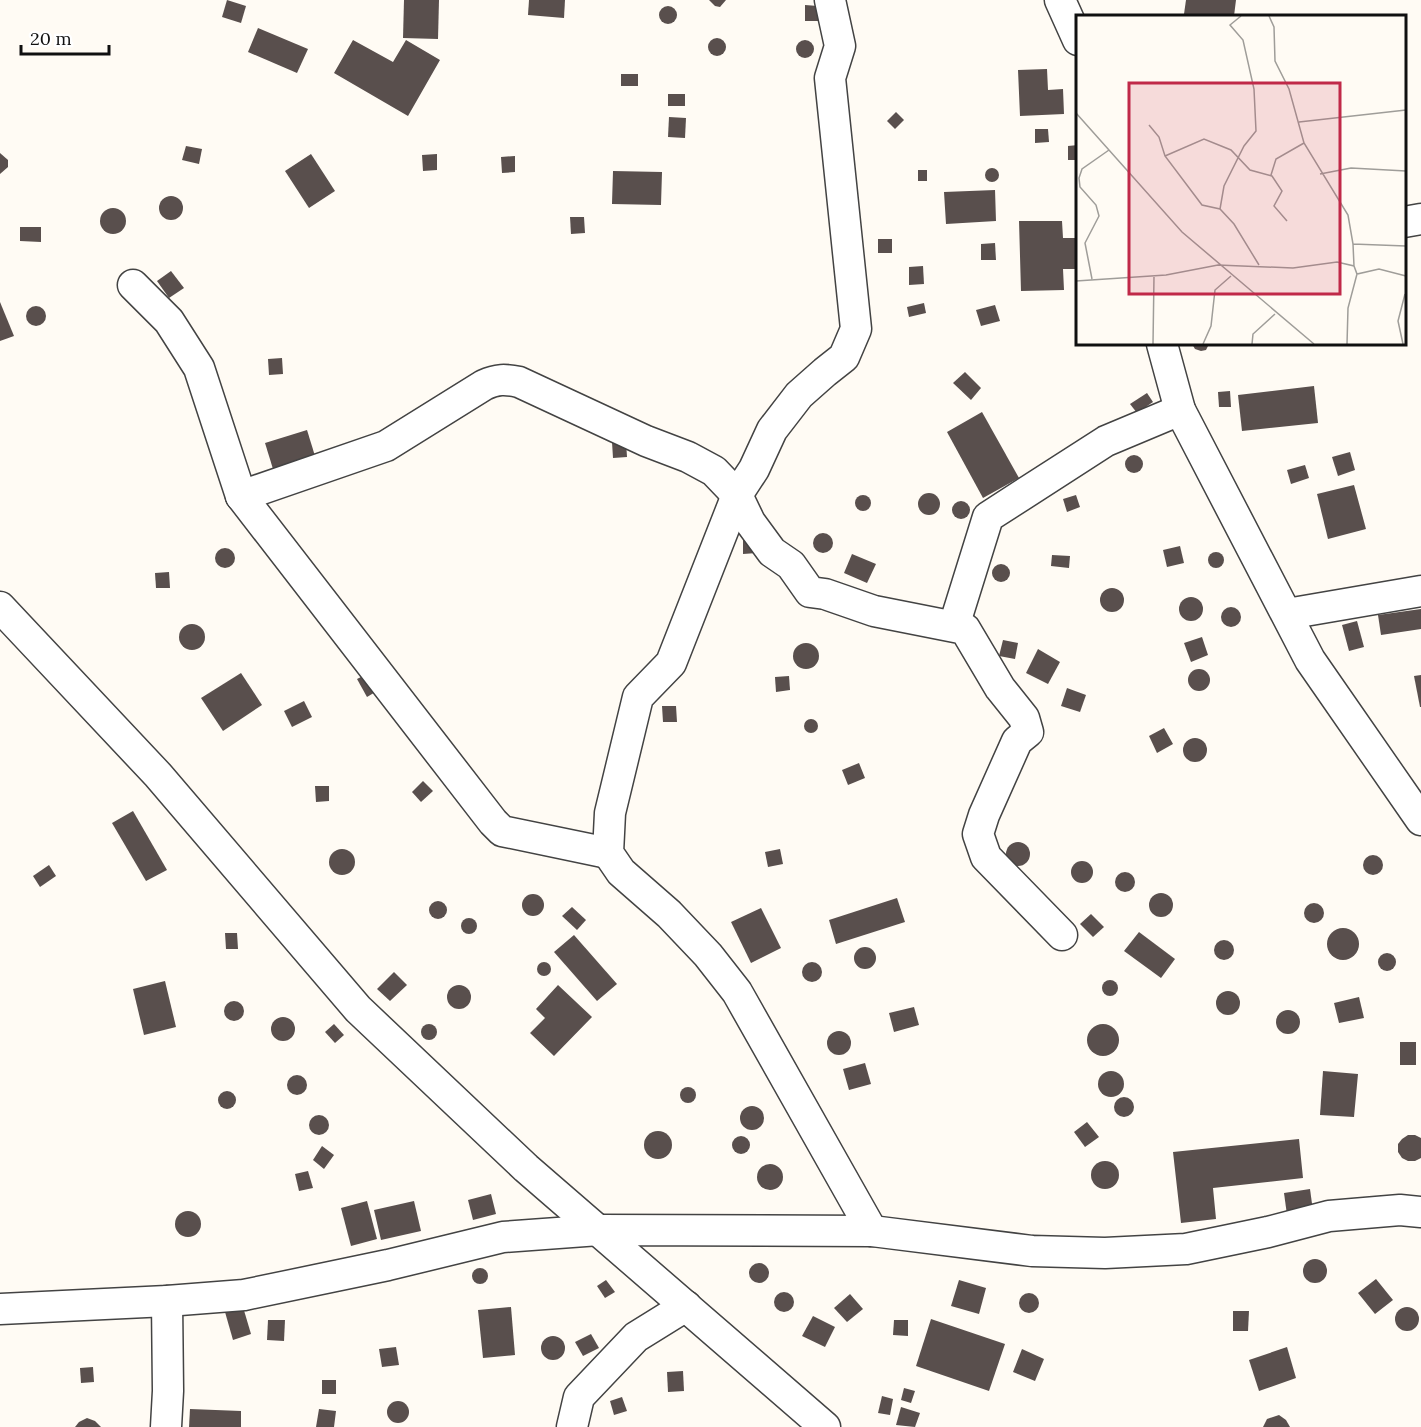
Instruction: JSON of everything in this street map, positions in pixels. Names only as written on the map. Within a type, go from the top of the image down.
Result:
[{"type":"street","points":[[830,0],[840,46],[830,78],[856,329],[844,357],[799,395],[772,430],[754,469],[736,495],[671,663],[638,697],[610,813],[608,854],[621,872],[669,914],[708,955],[736,992],[872,1231]]},
{"type":"street","points":[[1060,0],[1076,38]]},
{"type":"street","points":[[1406,222],[1421,219]]},
{"type":"street","points":[[133,285],[169,321],[199,368],[241,496],[498,827],[502,831],[608,854]]},
{"type":"street","points":[[1162,345],[1180,410],[1310,660],[1421,820]]},
{"type":"street","points":[[241,496],[386,446],[484,386],[495,380],[506,379],[519,382],[646,441],[688,457],[714,471],[736,495],[750,522],[772,552],[791,565],[810,592],[825,594],[874,611],[964,629],[1000,688],[1024,718],[1028,732],[1017,741],[984,815],[978,834],[986,857],[1062,935]]},
{"type":"street","points":[[954,626],[988,517],[1106,441],[1180,410]]},
{"type":"street","points":[[1287,614],[1421,591]]},
{"type":"street","points":[[0,607],[158,775],[358,1009],[526,1168],[825,1427]]},
{"type":"street","points":[[0,1309],[244,1295],[306,1284],[503,1237],[599,1230],[872,1231],[1032,1251],[1105,1253],[1186,1249],[1268,1232],[1329,1216],[1400,1210],[1421,1212]]},
{"type":"street","points":[[166,1427],[167,1301]]},
{"type":"street","points":[[572,1427],[579,1397],[636,1337],[686,1306]]},
{"type":"building","points":[[227,0],[246,6],[241,23],[222,17]]},
{"type":"building","points":[[404,0],[439,0],[438,39],[403,38]]},
{"type":"building","points":[[529,0],[565,0],[564,18],[528,15]]},
{"type":"building","points":[[709,0],[726,0],[720,7],[715,6]]},
{"type":"building","points":[[1186,0],[1236,0],[1234,15],[1184,14]]},
{"type":"building","points":[[805,5],[818,6],[818,21],[805,21]]},
{"type":"building","points":[[668,6],[674,9],[677,15],[674,21],[668,24],[662,21],[659,15],[662,9]]},
{"type":"building","points":[[258,28],[308,49],[297,73],[248,52]]},
{"type":"building","points":[[717,38],[723,41],[726,47],[723,53],[717,56],[711,53],[708,47],[711,41]]},
{"type":"building","points":[[353,40],[393,62],[406,40],[440,60],[408,116],[334,73]]},
{"type":"building","points":[[805,40],[811,43],[814,49],[811,55],[805,58],[799,55],[796,49],[799,43]]},
{"type":"building","points":[[1047,69],[1048,90],[1063,89],[1064,114],[1020,116],[1018,70]]},
{"type":"building","points":[[621,74],[638,74],[638,86],[621,86]]},
{"type":"building","points":[[668,94],[685,94],[685,106],[668,106]]},
{"type":"building","points":[[896,112],[904,120],[895,129],[887,121]]},
{"type":"building","points":[[669,117],[686,118],[685,138],[668,137]]},
{"type":"building","points":[[1035,129],[1048,129],[1049,142],[1035,143]]},
{"type":"building","points":[[1076,145],[1076,160],[1068,160],[1068,146]]},
{"type":"building","points":[[186,146],[202,149],[199,164],[182,160]]},
{"type":"building","points":[[0,153],[8,160],[8,167],[0,174]]},
{"type":"building","points":[[311,154],[335,191],[309,208],[285,171]]},
{"type":"building","points":[[437,154],[437,170],[423,171],[422,155]]},
{"type":"building","points":[[515,156],[515,172],[502,173],[501,157]]},
{"type":"building","points":[[989,168],[995,168],[999,175],[995,182],[989,182],[985,178],[985,172]]},
{"type":"building","points":[[918,170],[927,170],[927,181],[918,181]]},
{"type":"building","points":[[613,171],[662,172],[661,205],[612,204]]},
{"type":"building","points":[[995,190],[996,221],[946,224],[944,192]]},
{"type":"building","points":[[171,196],[180,199],[183,208],[180,217],[171,220],[162,217],[159,208],[162,199]]},
{"type":"building","points":[[113,208],[122,212],[126,221],[122,230],[113,234],[104,230],[100,221],[104,212]]},
{"type":"building","points":[[570,217],[584,217],[585,233],[571,234]]},
{"type":"building","points":[[1019,221],[1062,221],[1063,238],[1076,238],[1076,269],[1063,269],[1064,290],[1021,291]]},
{"type":"building","points":[[20,227],[41,227],[41,242],[20,241]]},
{"type":"building","points":[[878,239],[892,239],[892,253],[878,253]]},
{"type":"building","points":[[995,243],[996,260],[981,260],[981,244]]},
{"type":"building","points":[[923,266],[924,284],[909,285],[909,267]]},
{"type":"building","points":[[171,271],[184,288],[169,298],[157,281]]},
{"type":"building","points":[[0,302],[14,336],[0,341]]},
{"type":"building","points":[[924,303],[926,313],[909,317],[907,307]]},
{"type":"building","points":[[995,305],[1000,321],[981,326],[976,310]]},
{"type":"building","points":[[36,306],[43,309],[46,316],[43,323],[36,326],[29,323],[26,316],[29,309]]},
{"type":"building","points":[[1193,345],[1208,345],[1206,350],[1195,349]]},
{"type":"building","points":[[282,358],[283,374],[269,375],[268,359]]},
{"type":"building","points":[[965,372],[981,388],[971,400],[953,383]]},
{"type":"building","points":[[1314,386],[1318,423],[1242,431],[1238,395]]},
{"type":"building","points":[[1230,391],[1231,407],[1219,407],[1218,392]]},
{"type":"building","points":[[1147,393],[1153,402],[1137,413],[1130,404]]},
{"type":"building","points":[[982,412],[1019,478],[983,498],[947,432]]},
{"type":"building","points":[[307,430],[315,456],[273,469],[265,443]]},
{"type":"building","points":[[626,441],[627,457],[613,458],[612,442]]},
{"type":"building","points":[[1350,452],[1355,470],[1338,476],[1332,457]]},
{"type":"building","points":[[1130,455],[1138,455],[1143,460],[1141,471],[1130,473],[1125,468],[1125,460]]},
{"type":"building","points":[[1305,465],[1309,478],[1291,484],[1287,470]]},
{"type":"building","points":[[1354,485],[1366,529],[1328,539],[1317,494]]},
{"type":"building","points":[[929,493],[937,496],[940,504],[937,512],[929,515],[921,512],[918,504],[921,496]]},
{"type":"building","points":[[863,495],[871,503],[863,511],[855,503]]},
{"type":"building","points":[[1076,495],[1080,507],[1067,512],[1063,499]]},
{"type":"building","points":[[957,501],[965,501],[970,506],[968,517],[957,519],[952,514],[952,506]]},
{"type":"building","points":[[819,533],[827,533],[833,539],[833,547],[827,553],[819,553],[813,547],[813,539]]},
{"type":"building","points":[[743,537],[757,553],[743,554]]},
{"type":"building","points":[[1180,546],[1184,563],[1167,567],[1163,550]]},
{"type":"building","points":[[221,548],[229,548],[235,554],[235,562],[229,568],[221,568],[215,562],[215,554]]},
{"type":"building","points":[[1213,552],[1219,552],[1224,560],[1222,566],[1213,568],[1208,563],[1208,557]]},
{"type":"building","points":[[852,554],[876,564],[867,583],[844,573]]},
{"type":"building","points":[[1052,555],[1070,556],[1069,568],[1051,566]]},
{"type":"building","points":[[1001,564],[1007,567],[1010,573],[1007,579],[1001,582],[995,579],[992,573],[995,567]]},
{"type":"building","points":[[169,572],[170,588],[156,588],[155,573]]},
{"type":"building","points":[[1112,588],[1120,592],[1124,600],[1120,608],[1112,612],[1104,608],[1100,600],[1104,592]]},
{"type":"building","points":[[1191,597],[1200,600],[1203,609],[1200,618],[1191,621],[1182,618],[1179,609],[1182,600]]},
{"type":"building","points":[[1231,607],[1238,610],[1241,617],[1238,624],[1231,627],[1224,624],[1221,617],[1224,610]]},
{"type":"building","points":[[1421,609],[1421,629],[1381,635],[1378,615]]},
{"type":"building","points":[[1357,621],[1364,647],[1349,651],[1342,625]]},
{"type":"building","points":[[192,624],[202,627],[205,637],[202,647],[192,650],[182,647],[179,637],[182,627]]},
{"type":"building","points":[[1202,637],[1208,655],[1191,662],[1184,643]]},
{"type":"building","points":[[1003,640],[1018,643],[1015,659],[999,656]]},
{"type":"building","points":[[806,643],[815,647],[819,656],[815,665],[806,669],[797,665],[793,656],[797,647]]},
{"type":"building","points":[[1038,649],[1060,662],[1048,684],[1026,673]]},
{"type":"building","points":[[1199,669],[1207,672],[1210,680],[1207,688],[1199,691],[1191,688],[1188,680],[1191,672]]},
{"type":"building","points":[[241,673],[262,705],[223,731],[201,698]]},
{"type":"building","points":[[367,674],[377,691],[367,697],[357,679]]},
{"type":"building","points":[[1421,675],[1421,707],[1420,707],[1414,676]]},
{"type":"building","points":[[789,676],[790,690],[776,692],[775,677]]},
{"type":"building","points":[[1067,688],[1086,695],[1080,712],[1061,706]]},
{"type":"building","points":[[304,701],[312,717],[292,727],[284,711]]},
{"type":"building","points":[[662,706],[676,706],[677,722],[663,722]]},
{"type":"building","points":[[808,719],[814,719],[818,726],[814,733],[808,733],[804,729],[804,723]]},
{"type":"building","points":[[1164,728],[1173,744],[1157,753],[1149,736]]},
{"type":"building","points":[[1195,738],[1204,741],[1207,750],[1204,759],[1195,762],[1186,759],[1183,750],[1186,741]]},
{"type":"building","points":[[859,763],[865,778],[848,785],[842,770]]},
{"type":"building","points":[[423,781],[433,791],[421,802],[412,792]]},
{"type":"building","points":[[315,786],[329,786],[329,801],[316,802]]},
{"type":"building","points":[[133,811],[167,870],[146,881],[112,823]]},
{"type":"building","points":[[1018,842],[1027,845],[1030,854],[1027,863],[1018,866],[1009,863],[1006,854],[1009,845]]},
{"type":"building","points":[[342,849],[351,853],[355,862],[351,871],[342,875],[333,871],[329,862],[333,853]]},
{"type":"building","points":[[780,849],[783,864],[768,867],[765,852]]},
{"type":"building","points":[[1373,855],[1380,858],[1383,865],[1380,872],[1373,875],[1366,872],[1363,865],[1366,858]]},
{"type":"building","points":[[1082,861],[1090,864],[1093,872],[1090,880],[1082,883],[1074,880],[1071,872],[1074,864]]},
{"type":"building","points":[[49,865],[56,876],[40,887],[33,876]]},
{"type":"building","points":[[1125,872],[1132,875],[1135,882],[1132,889],[1125,892],[1118,889],[1115,882],[1118,875]]},
{"type":"building","points":[[1161,893],[1170,896],[1173,905],[1170,914],[1161,917],[1152,914],[1149,905],[1152,896]]},
{"type":"building","points":[[533,894],[541,897],[544,905],[541,913],[533,916],[525,913],[522,905],[525,897]]},
{"type":"building","points":[[897,898],[905,922],[836,944],[829,920]]},
{"type":"building","points":[[438,901],[446,906],[447,910],[442,918],[438,919],[430,914],[429,910],[434,902]]},
{"type":"building","points":[[1314,903],[1321,906],[1324,913],[1321,920],[1314,923],[1307,920],[1304,913],[1307,906]]},
{"type":"building","points":[[572,907],[586,920],[577,930],[562,916]]},
{"type":"building","points":[[761,908],[781,948],[751,963],[731,922]]},
{"type":"building","points":[[1091,914],[1104,927],[1093,937],[1080,924]]},
{"type":"building","points":[[469,918],[475,920],[477,926],[475,932],[469,934],[463,932],[461,926],[463,920]]},
{"type":"building","points":[[1343,928],[1355,932],[1359,944],[1355,956],[1343,960],[1331,956],[1327,944],[1331,932]]},
{"type":"building","points":[[1139,932],[1175,959],[1161,978],[1124,951]]},
{"type":"building","points":[[225,933],[237,933],[238,949],[226,949]]},
{"type":"building","points":[[574,935],[617,984],[597,1001],[554,952]]},
{"type":"building","points":[[1224,940],[1231,943],[1234,950],[1231,957],[1224,960],[1217,957],[1214,950],[1217,943]]},
{"type":"building","points":[[865,947],[873,950],[876,958],[873,966],[865,969],[857,966],[854,958],[857,950]]},
{"type":"building","points":[[1387,953],[1393,956],[1396,962],[1393,968],[1387,971],[1381,968],[1378,962],[1381,956]]},
{"type":"building","points":[[541,962],[547,962],[551,969],[547,976],[541,976],[537,972],[537,966]]},
{"type":"building","points":[[812,962],[819,965],[822,972],[819,979],[812,982],[805,979],[802,972],[805,965]]},
{"type":"building","points":[[394,972],[407,985],[390,1001],[377,989]]},
{"type":"building","points":[[1107,980],[1113,980],[1118,988],[1116,994],[1107,996],[1102,991],[1102,985]]},
{"type":"building","points":[[165,981],[176,1027],[144,1035],[133,989]]},
{"type":"building","points":[[459,985],[468,988],[471,997],[468,1006],[459,1009],[450,1006],[447,997],[450,988]]},
{"type":"building","points":[[558,985],[592,1017],[554,1056],[530,1033],[545,1018],[536,1009]]},
{"type":"building","points":[[1228,991],[1233,992],[1239,998],[1239,1008],[1233,1014],[1228,1015],[1223,1014],[1217,1008],[1216,1003],[1217,998],[1223,992]]},
{"type":"building","points":[[1359,997],[1364,1018],[1339,1023],[1334,1003]]},
{"type":"building","points":[[234,1001],[241,1004],[244,1011],[241,1018],[234,1021],[227,1018],[224,1011],[227,1004]]},
{"type":"building","points":[[914,1007],[919,1025],[894,1032],[889,1013]]},
{"type":"building","points":[[1288,1010],[1296,1014],[1300,1022],[1296,1030],[1288,1034],[1280,1030],[1276,1022],[1280,1014]]},
{"type":"building","points":[[283,1017],[292,1020],[295,1029],[292,1038],[283,1041],[274,1038],[271,1029],[274,1020]]},
{"type":"building","points":[[334,1024],[344,1035],[335,1043],[325,1032]]},
{"type":"building","points":[[429,1024],[437,1032],[429,1040],[421,1032]]},
{"type":"building","points":[[1103,1024],[1114,1029],[1119,1040],[1114,1051],[1103,1056],[1092,1051],[1087,1040],[1092,1029]]},
{"type":"building","points":[[839,1031],[847,1035],[851,1043],[847,1051],[839,1055],[831,1051],[827,1043],[831,1035]]},
{"type":"building","points":[[1400,1042],[1416,1042],[1416,1065],[1400,1065]]},
{"type":"building","points":[[865,1063],[871,1084],[849,1090],[843,1069]]},
{"type":"building","points":[[1111,1071],[1120,1075],[1124,1084],[1120,1093],[1111,1097],[1102,1093],[1098,1084],[1102,1075]]},
{"type":"building","points":[[1323,1071],[1358,1074],[1354,1117],[1320,1115]]},
{"type":"building","points":[[297,1075],[304,1078],[307,1085],[304,1092],[297,1095],[290,1092],[287,1085],[290,1078]]},
{"type":"building","points":[[685,1087],[691,1087],[696,1095],[694,1101],[685,1103],[680,1098],[680,1092]]},
{"type":"building","points":[[223,1091],[231,1091],[236,1096],[234,1107],[223,1109],[218,1104],[218,1096]]},
{"type":"building","points":[[1124,1097],[1131,1100],[1134,1107],[1131,1114],[1124,1117],[1117,1114],[1114,1107],[1117,1100]]},
{"type":"building","points":[[752,1106],[760,1110],[764,1118],[760,1126],[752,1130],[744,1126],[740,1118],[744,1110]]},
{"type":"building","points":[[319,1115],[326,1118],[329,1125],[326,1132],[319,1135],[312,1132],[309,1125],[312,1118]]},
{"type":"building","points":[[1087,1122],[1099,1137],[1085,1147],[1074,1132]]},
{"type":"building","points":[[658,1131],[668,1135],[672,1145],[668,1155],[658,1159],[648,1155],[644,1145],[648,1135]]},
{"type":"building","points":[[1408,1135],[1421,1138],[1421,1158],[1415,1161],[1402,1158],[1398,1152],[1398,1144]]},
{"type":"building","points":[[737,1136],[745,1136],[750,1141],[748,1152],[737,1154],[732,1149],[732,1141]]},
{"type":"building","points":[[1299,1139],[1303,1178],[1213,1188],[1216,1219],[1181,1223],[1173,1152]]},
{"type":"building","points":[[322,1146],[334,1155],[324,1169],[313,1160]]},
{"type":"building","points":[[1105,1161],[1115,1165],[1119,1175],[1115,1185],[1105,1189],[1095,1185],[1091,1175],[1095,1165]]},
{"type":"building","points":[[770,1164],[780,1167],[783,1177],[780,1187],[770,1190],[760,1187],[757,1177],[760,1167]]},
{"type":"building","points":[[308,1171],[313,1188],[299,1191],[295,1174]]},
{"type":"building","points":[[1310,1189],[1313,1211],[1287,1215],[1284,1193]]},
{"type":"building","points":[[491,1194],[496,1214],[473,1220],[468,1200]]},
{"type":"building","points":[[367,1201],[377,1239],[351,1246],[341,1208]]},
{"type":"building","points":[[414,1201],[421,1231],[381,1240],[374,1210]]},
{"type":"building","points":[[188,1211],[197,1215],[201,1224],[197,1233],[188,1237],[179,1233],[175,1224],[179,1215]]},
{"type":"building","points":[[1315,1259],[1324,1262],[1327,1271],[1324,1280],[1315,1283],[1306,1280],[1303,1271],[1306,1262]]},
{"type":"building","points":[[759,1263],[766,1266],[769,1273],[766,1280],[759,1283],[752,1280],[749,1273],[752,1266]]},
{"type":"building","points":[[480,1268],[488,1276],[480,1284],[472,1276]]},
{"type":"building","points":[[1376,1279],[1393,1300],[1375,1314],[1358,1293]]},
{"type":"building","points":[[606,1280],[615,1292],[605,1298],[597,1286]]},
{"type":"building","points":[[959,1280],[986,1288],[979,1314],[951,1306]]},
{"type":"building","points":[[784,1292],[791,1295],[794,1302],[791,1309],[784,1312],[777,1309],[774,1302],[777,1295]]},
{"type":"building","points":[[1029,1293],[1036,1296],[1039,1303],[1036,1310],[1029,1313],[1022,1310],[1019,1303],[1022,1296]]},
{"type":"building","points":[[850,1294],[863,1309],[847,1322],[834,1308]]},
{"type":"building","points":[[243,1307],[251,1334],[233,1340],[225,1312]]},
{"type":"building","points":[[511,1307],[515,1355],[483,1358],[478,1310]]},
{"type":"building","points":[[1407,1307],[1412,1308],[1418,1314],[1418,1324],[1412,1330],[1407,1331],[1402,1330],[1396,1324],[1395,1319],[1396,1314],[1402,1308]]},
{"type":"building","points":[[1233,1311],[1249,1311],[1248,1331],[1233,1331]]},
{"type":"building","points":[[813,1316],[835,1327],[825,1347],[802,1336]]},
{"type":"building","points":[[931,1319],[1005,1344],[989,1391],[916,1366]]},
{"type":"building","points":[[268,1320],[285,1320],[284,1341],[267,1340]]},
{"type":"building","points":[[894,1320],[908,1320],[908,1336],[893,1335]]},
{"type":"building","points":[[591,1334],[599,1348],[583,1356],[575,1342]]},
{"type":"building","points":[[553,1336],[558,1337],[564,1343],[564,1353],[558,1359],[553,1360],[548,1359],[542,1353],[541,1348],[542,1343],[548,1337]]},
{"type":"building","points":[[396,1347],[399,1365],[382,1367],[379,1349]]},
{"type":"building","points":[[1287,1347],[1296,1378],[1259,1391],[1249,1360]]},
{"type":"building","points":[[1022,1349],[1044,1359],[1035,1381],[1013,1372]]},
{"type":"building","points":[[93,1367],[94,1382],[81,1383],[80,1368]]},
{"type":"building","points":[[683,1371],[684,1391],[668,1392],[667,1372]]},
{"type":"building","points":[[322,1380],[336,1380],[336,1394],[322,1394]]},
{"type":"building","points":[[904,1388],[915,1391],[911,1403],[901,1400]]},
{"type":"building","points":[[882,1396],[893,1399],[890,1415],[878,1413]]},
{"type":"building","points":[[622,1397],[627,1411],[614,1415],[610,1401]]},
{"type":"building","points":[[398,1401],[406,1404],[409,1412],[406,1420],[398,1423],[390,1420],[387,1412],[390,1404]]},
{"type":"building","points":[[901,1407],[920,1413],[915,1427],[896,1425]]},
{"type":"building","points":[[190,1409],[241,1411],[241,1427],[189,1427]]},
{"type":"building","points":[[319,1409],[336,1411],[334,1427],[316,1427]]},
{"type":"building","points":[[1279,1415],[1290,1427],[1263,1427],[1267,1419]]},
{"type":"building","points":[[87,1418],[95,1421],[101,1427],[75,1427]]}]
